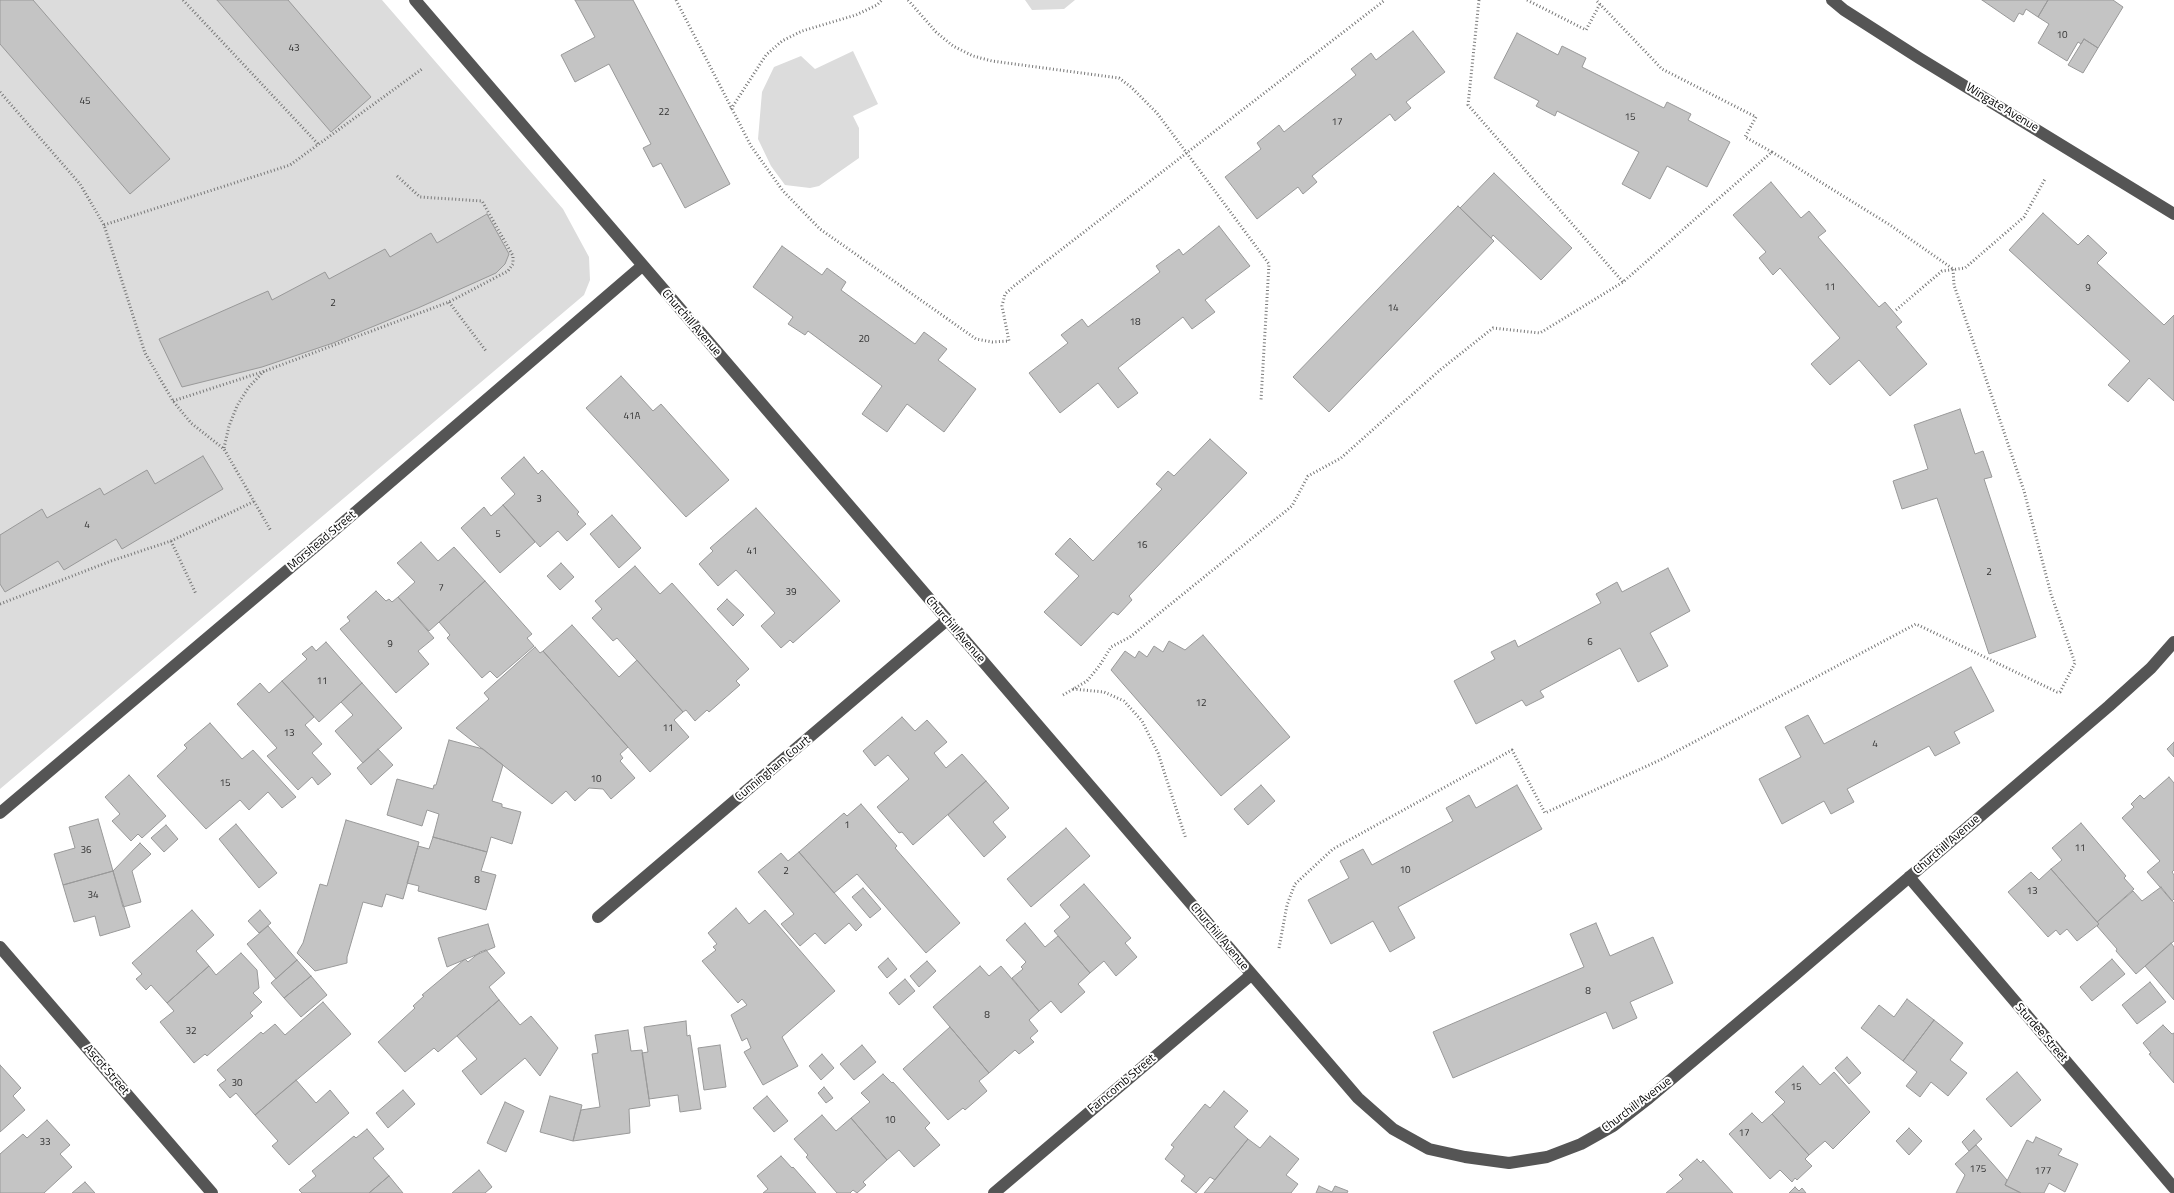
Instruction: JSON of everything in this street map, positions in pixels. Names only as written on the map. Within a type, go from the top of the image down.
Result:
[{"type":"street","name":"Churchill Avenue","points":[[415,0],[1358,1098],[1393,1128],[1429,1149],[1465,1158],[1510,1163],[1547,1156],[1581,1144],[1613,1126],[1664,1086],[2109,706],[2151,668],[2174,642]]},
{"type":"street","name":"Wingate Avenue","points":[[1832,0],[1844,10],[1919,58],[2174,214]]},
{"type":"street","name":"Morshead Street","points":[[0,813],[316,546],[642,266]]},
{"type":"street","name":"Cunningham Court","points":[[598,918],[947,620]]},
{"type":"street","name":"Sturdee Street","points":[[1909,877],[2174,1188]]},
{"type":"street","name":"Ascot Street","points":[[0,947],[212,1193]]},
{"type":"street","name":"Farncomb Street","points":[[994,1193],[1251,975]]},
{"type":"path","points":[[183,0],[319,145]]},
{"type":"path","points":[[676,0],[750,146],[783,191],[820,230],[976,340],[992,342],[1010,341],[1002,306],[1005,294],[1385,0]]},
{"type":"path","points":[[730,109],[766,55],[782,41],[802,31],[856,15],[882,0]]},
{"type":"path","points":[[908,0],[953,46],[972,56],[992,61],[1119,78],[1131,87],[1157,113],[1269,264],[1261,400]]},
{"type":"path","points":[[1479,0],[1468,104],[1623,282]]},
{"type":"path","points":[[1528,0],[1586,30],[1600,4]]},
{"type":"path","points":[[1596,0],[1662,69],[1756,117],[1745,137],[1890,225],[1953,269]]},
{"type":"path","points":[[104,225],[290,165],[422,69]]},
{"type":"path","points":[[0,92],[80,184],[104,225],[145,353],[173,401],[191,422],[224,449],[271,531]]},
{"type":"path","points":[[1063,695],[1087,681],[1100,666],[1111,647],[1130,637],[1292,506],[1308,476],[1341,458],[1440,370],[1493,328],[1540,332],[1623,282],[1772,152]]},
{"type":"path","points":[[173,401],[265,371],[449,302],[508,271],[513,264],[512,256],[482,201],[420,197],[396,174]]},
{"type":"path","points":[[1896,310],[1942,271],[1965,268],[2024,217],[2045,179]]},
{"type":"path","points":[[1279,948],[1287,905],[1295,884],[1332,849],[1512,750],[1545,813],[1660,760],[1916,624],[2056,692],[2060,692],[2075,663],[2051,594],[2024,491],[1954,285],[1953,269]]},
{"type":"path","points":[[449,302],[486,351]]},
{"type":"path","points":[[224,449],[229,426],[237,406],[248,388],[265,371]]},
{"type":"path","points":[[0,604],[110,561],[171,541],[254,501]]},
{"type":"path","points":[[171,541],[196,594]]},
{"type":"path","points":[[1073,689],[1104,692],[1124,701],[1142,720],[1158,753],[1186,839]]},
{"type":"shaded area","points":[[0,0],[382,0],[563,209],[589,257],[590,280],[584,295],[0,789]]},
{"type":"shaded area","points":[[1025,0],[1075,0],[1064,9],[1032,10]]},
{"type":"shaded area","points":[[853,51],[878,104],[853,116],[859,128],[859,158],[819,186],[810,188],[785,185],[771,166],[758,139],[762,92],[774,67],[801,56],[815,69]]},
{"type":"building","points":[[0,0],[33,0],[170,159],[130,194],[0,44]]},
{"type":"building","points":[[217,0],[288,0],[371,97],[331,132]]},
{"type":"building","points":[[575,0],[633,0],[730,184],[685,208],[661,163],[653,167],[643,148],[651,144],[609,64],[575,82],[561,55],[595,37]]},
{"type":"building","points":[[1982,0],[2048,0],[2038,17],[2026,9],[2023,15],[2019,13],[2014,22]]},
{"type":"building","points":[[2048,0],[2113,0],[2123,7],[2098,48],[2084,39],[2081,44],[2078,42],[2067,61],[2038,43],[2049,24],[2038,17]]},
{"type":"building","points":[[1413,31],[1445,72],[1406,102],[1411,108],[1395,121],[1390,114],[1312,176],[1317,182],[1303,194],[1298,187],[1257,219],[1225,177],[1261,149],[1257,143],[1279,125],[1284,132],[1356,75],[1351,69],[1371,53],[1376,60]]},
{"type":"building","points":[[1517,33],[1558,55],[1562,46],[1586,58],[1582,67],[1664,108],[1667,102],[1691,114],[1688,120],[1730,142],[1707,187],[1667,166],[1650,199],[1622,184],[1639,152],[1557,111],[1555,116],[1536,106],[1539,101],[1494,78]]},
{"type":"building","points":[[2084,39],[2098,48],[2083,73],[2068,65]]},
{"type":"building","points":[[1494,173],[1572,248],[1541,280],[1493,235],[1491,238],[1460,208]]},
{"type":"building","points":[[1771,182],[1801,218],[1809,211],[1826,231],[1818,237],[1879,307],[1885,302],[1902,322],[1896,327],[1927,364],[1890,396],[1859,360],[1830,385],[1811,364],[1840,338],[1780,268],[1773,275],[1759,258],[1766,252],[1733,215]]},
{"type":"building","points":[[1458,206],[1494,241],[1329,412],[1293,377]]},
{"type":"building","points":[[2043,213],[2078,245],[2088,235],[2107,253],[2097,263],[2164,325],[2174,315],[2174,401],[2149,378],[2128,402],[2108,385],[2130,361],[2009,250]]},
{"type":"building","points":[[487,214],[509,254],[505,264],[496,273],[333,343],[262,367],[182,387],[159,339],[268,291],[272,300],[325,272],[329,279],[385,249],[390,257],[431,233],[437,243]]},
{"type":"building","points":[[1219,226],[1250,266],[1205,300],[1215,312],[1192,329],[1183,317],[1118,368],[1138,393],[1118,408],[1098,383],[1060,413],[1029,373],[1068,343],[1061,335],[1082,319],[1088,327],[1160,272],[1156,266],[1179,249],[1183,255]]},
{"type":"building","points":[[782,246],[822,275],[827,268],[846,282],[841,290],[915,344],[924,332],[947,349],[938,360],[976,389],[944,432],[907,404],[887,432],[862,414],[882,386],[808,331],[805,335],[788,324],[793,317],[753,287]]},
{"type":"building","points":[[621,376],[653,411],[661,404],[729,480],[686,517],[586,408]]},
{"type":"building","points":[[1960,409],[1975,454],[1983,451],[1992,477],[1984,479],[2036,637],[1989,654],[1937,498],[1902,509],[1893,481],[1928,469],[1914,425]]},
{"type":"building","points":[[1210,439],[1247,473],[1129,596],[1132,600],[1118,615],[1113,612],[1081,646],[1044,612],[1079,576],[1055,554],[1070,538],[1093,561],[1162,489],[1156,484],[1168,471],[1174,476]]},
{"type":"building","points":[[203,456],[223,489],[122,549],[116,539],[64,570],[58,561],[5,592],[0,584],[0,535],[42,509],[47,518],[100,488],[104,495],[147,470],[155,484]]},
{"type":"building","points":[[524,457],[538,474],[542,470],[579,512],[577,514],[586,524],[567,541],[558,531],[540,547],[503,505],[515,494],[501,478]]},
{"type":"building","points":[[503,505],[535,542],[500,573],[461,528],[484,507],[491,516]]},
{"type":"building","points":[[756,508],[840,601],[793,643],[790,640],[781,648],[761,626],[775,613],[736,570],[718,586],[699,564],[713,551],[710,548]]},
{"type":"building","points":[[612,515],[641,548],[619,568],[590,534]]},
{"type":"building","points":[[421,542],[438,561],[454,547],[485,581],[429,631],[398,597],[415,582],[397,563]]},
{"type":"building","points":[[561,563],[574,577],[560,590],[547,576]]},
{"type":"building","points":[[635,566],[660,594],[672,583],[749,669],[736,681],[740,685],[709,712],[707,710],[695,721],[686,710],[683,712],[617,638],[613,641],[592,618],[602,609],[595,601]]},
{"type":"building","points":[[1668,568],[1690,611],[1650,633],[1668,666],[1638,682],[1620,648],[1540,691],[1544,697],[1526,706],[1522,700],[1476,724],[1454,681],[1495,659],[1491,652],[1515,640],[1518,647],[1601,603],[1596,594],[1617,582],[1622,592]]},
{"type":"building","points":[[485,581],[532,634],[527,638],[534,646],[497,678],[490,671],[482,678],[447,638],[450,635],[439,622]]},
{"type":"building","points":[[376,591],[386,601],[389,599],[392,602],[398,597],[434,638],[418,651],[429,664],[396,693],[340,629],[350,621],[347,617]]},
{"type":"building","points":[[727,599],[744,615],[733,626],[717,609]]},
{"type":"building","points":[[572,625],[619,677],[637,660],[683,712],[674,720],[689,737],[650,772],[543,651]]},
{"type":"building","points":[[1203,635],[1290,737],[1221,796],[1111,670],[1125,651],[1135,658],[1139,651],[1147,657],[1154,646],[1163,652],[1169,641],[1185,650]]},
{"type":"building","points":[[326,642],[362,683],[319,722],[282,681],[307,659],[302,654],[312,646],[316,651]]},
{"type":"building","points":[[535,647],[540,653],[543,651],[628,747],[620,754],[623,758],[620,761],[635,778],[611,799],[603,789],[589,788],[575,801],[566,791],[552,804],[456,728],[489,699],[484,693]]},
{"type":"building","points":[[1971,667],[1994,711],[1954,732],[1960,743],[1935,756],[1929,746],[1847,789],[1854,802],[1831,814],[1824,801],[1782,824],[1759,779],[1801,757],[1785,727],[1808,715],[1824,744]]},
{"type":"building","points":[[282,681],[314,717],[305,725],[322,744],[312,753],[331,774],[318,785],[312,777],[298,790],[267,756],[277,748],[237,704],[260,683],[269,693]]},
{"type":"building","points":[[362,683],[402,728],[363,763],[335,731],[353,715],[341,702]]},
{"type":"building","points":[[902,717],[915,731],[927,720],[947,742],[934,753],[946,768],[962,754],[986,781],[913,845],[902,832],[899,833],[877,807],[909,779],[888,755],[875,766],[863,751]]},
{"type":"building","points":[[210,723],[242,759],[253,750],[296,797],[282,808],[268,792],[249,810],[240,800],[206,829],[157,776],[187,748],[184,745]]},
{"type":"building","points":[[449,740],[483,749],[503,765],[492,801],[502,804],[502,807],[521,812],[512,844],[491,837],[487,852],[433,837],[439,814],[427,810],[422,826],[387,815],[397,779],[433,789],[434,785],[436,785]]},
{"type":"building","points":[[2174,742],[2174,757],[2167,749]]},
{"type":"building","points":[[378,749],[393,765],[371,785],[357,768]]},
{"type":"building","points":[[129,775],[166,816],[142,838],[138,834],[131,841],[112,821],[120,814],[105,797]]},
{"type":"building","points":[[2169,777],[2174,783],[2174,870],[2172,872],[2174,875],[2174,899],[2172,901],[2147,872],[2160,861],[2122,818],[2134,807],[2131,804],[2140,795],[2144,799]]},
{"type":"building","points":[[986,781],[1009,808],[993,822],[1006,837],[984,857],[948,815]]},
{"type":"building","points":[[1261,785],[1275,801],[1248,825],[1234,809]]},
{"type":"building","points":[[1517,785],[1542,829],[1398,907],[1415,938],[1390,952],[1373,921],[1331,944],[1308,900],[1349,878],[1340,861],[1363,849],[1372,865],[1453,821],[1446,808],[1469,795],[1476,808]]},
{"type":"building","points":[[861,804],[897,846],[895,848],[960,923],[926,953],[857,874],[834,893],[799,852],[844,813],[847,816]]},
{"type":"building","points":[[98,819],[113,871],[63,885],[54,854],[75,848],[69,827]]},
{"type":"building","points":[[346,820],[419,842],[403,899],[386,894],[382,907],[363,902],[347,957],[347,963],[315,971],[297,953],[303,943],[320,884],[327,886]]},
{"type":"building","points":[[2081,823],[2126,876],[2124,878],[2134,889],[2097,922],[2051,869],[2062,860],[2052,848]]},
{"type":"building","points":[[236,824],[277,873],[259,888],[219,839]]},
{"type":"building","points":[[166,825],[178,839],[164,852],[151,838]]},
{"type":"building","points":[[1066,828],[1090,856],[1031,907],[1007,879]]},
{"type":"building","points":[[433,837],[487,852],[481,871],[496,875],[486,910],[418,891],[419,886],[407,883],[418,846],[429,849]]},
{"type":"building","points":[[140,843],[151,854],[132,871],[141,902],[123,907],[113,871]]},
{"type":"building","points":[[799,852],[862,925],[856,931],[849,923],[825,944],[815,933],[800,946],[781,924],[794,914],[758,872],[781,853],[788,861]]},
{"type":"building","points":[[2051,869],[2099,924],[2077,941],[2067,929],[2060,935],[2056,930],[2048,937],[2008,892],[2031,872],[2039,880]]},
{"type":"building","points":[[113,871],[130,927],[100,936],[95,916],[74,922],[63,885]]},
{"type":"building","points":[[1084,884],[1131,938],[1125,943],[1137,957],[1116,976],[1104,961],[1090,973],[1054,931],[1070,917],[1060,905]]},
{"type":"building","points":[[2161,887],[2174,903],[2174,941],[2136,974],[2097,926],[2099,924],[2097,922],[2133,891],[2142,901]]},
{"type":"building","points":[[863,888],[881,909],[870,918],[852,897]]},
{"type":"building","points":[[736,908],[749,924],[765,910],[835,991],[782,1037],[798,1066],[763,1085],[744,1052],[751,1048],[747,1038],[742,1041],[731,1015],[747,1005],[742,999],[738,1003],[702,961],[716,950],[713,947],[717,944],[708,933]]},
{"type":"building","points":[[192,910],[214,935],[196,951],[209,966],[167,1003],[151,985],[146,990],[136,979],[142,974],[132,963]]},
{"type":"building","points":[[260,910],[271,923],[259,933],[248,921]]},
{"type":"building","points":[[1025,923],[1045,947],[1058,936],[1090,973],[1078,984],[1085,992],[1061,1013],[1051,1001],[1039,1011],[1012,978],[1023,969],[1021,967],[1026,962],[1006,940]]},
{"type":"building","points":[[1596,923],[1610,956],[1653,937],[1673,983],[1630,1002],[1637,1018],[1613,1029],[1606,1012],[1453,1078],[1433,1032],[1584,967],[1570,934]]},
{"type":"building","points":[[488,924],[495,947],[447,967],[438,938]]},
{"type":"building","points":[[268,926],[297,960],[276,979],[247,944]]},
{"type":"building","points":[[2171,943],[2174,947],[2174,1000],[2145,966]]},
{"type":"building","points":[[486,950],[505,973],[489,987],[499,1000],[438,1052],[434,1048],[405,1072],[378,1042],[415,1008],[413,1006],[424,996],[422,995],[465,959],[468,962],[480,952]]},
{"type":"building","points":[[241,953],[257,970],[259,988],[253,993],[262,1002],[250,1013],[253,1016],[207,1056],[205,1054],[194,1063],[160,1022],[174,1011],[167,1003],[209,966],[216,975]]},
{"type":"building","points":[[888,958],[897,969],[887,978],[878,967]]},
{"type":"building","points":[[2112,959],[2125,974],[2092,1001],[2080,987]]},
{"type":"building","points":[[297,960],[311,976],[284,998],[271,983]]},
{"type":"building","points":[[927,961],[936,971],[919,987],[910,976]]},
{"type":"building","points":[[980,966],[989,976],[1001,966],[1039,1011],[1029,1020],[1038,1031],[1030,1038],[1034,1042],[1019,1054],[1015,1050],[989,1073],[933,1007]]},
{"type":"building","points":[[311,976],[327,995],[301,1017],[284,998]]},
{"type":"building","points":[[905,979],[915,991],[899,1005],[889,993]]},
{"type":"building","points":[[2150,982],[2166,1002],[2137,1024],[2122,1005]]},
{"type":"building","points":[[1907,999],[1934,1020],[1903,1061],[1861,1028],[1879,1005],[1894,1017]]},
{"type":"building","points":[[499,1000],[520,1025],[531,1016],[558,1048],[540,1076],[525,1058],[481,1095],[462,1071],[477,1059],[457,1036]]},
{"type":"building","points":[[323,1002],[351,1034],[255,1115],[236,1093],[230,1098],[219,1085],[226,1080],[217,1070],[261,1032],[263,1034],[275,1024],[285,1035]]},
{"type":"building","points":[[1934,1020],[1963,1043],[1950,1060],[1967,1073],[1948,1096],[1931,1082],[1920,1097],[1906,1086],[1917,1072],[1903,1061]]},
{"type":"building","points":[[686,1021],[687,1036],[690,1035],[701,1109],[680,1112],[678,1095],[649,1099],[642,1053],[648,1052],[644,1027]]},
{"type":"building","points":[[2163,1025],[2172,1034],[2174,1033],[2174,1083],[2149,1054],[2151,1053],[2143,1043]]},
{"type":"building","points":[[950,1027],[989,1073],[979,1081],[987,1091],[965,1110],[963,1108],[948,1120],[903,1069]]},
{"type":"building","points":[[628,1030],[631,1051],[642,1050],[650,1106],[629,1109],[630,1133],[573,1141],[581,1110],[600,1107],[592,1054],[598,1053],[595,1035]]},
{"type":"building","points":[[720,1045],[726,1087],[704,1090],[698,1048]]},
{"type":"building","points":[[862,1045],[876,1062],[854,1080],[840,1064]]},
{"type":"building","points":[[822,1054],[834,1068],[821,1080],[809,1066]]},
{"type":"building","points":[[1847,1057],[1861,1073],[1849,1084],[1835,1068]]},
{"type":"building","points":[[0,1065],[21,1088],[13,1096],[25,1110],[0,1132]]},
{"type":"building","points":[[1803,1066],[1820,1085],[1834,1072],[1870,1112],[1833,1149],[1825,1141],[1809,1155],[1772,1114],[1785,1102],[1775,1092]]},
{"type":"building","points":[[2017,1072],[2041,1100],[2011,1127],[1986,1099]]},
{"type":"building","points":[[883,1074],[893,1082],[930,1123],[925,1128],[940,1145],[914,1167],[899,1150],[887,1160],[851,1118],[870,1102],[861,1093]]},
{"type":"building","points":[[296,1080],[316,1103],[330,1090],[349,1113],[289,1165],[272,1146],[278,1141],[255,1115]]},
{"type":"building","points":[[824,1087],[833,1098],[826,1103],[818,1093]]},
{"type":"building","points":[[403,1090],[415,1104],[388,1128],[376,1113]]},
{"type":"building","points":[[1224,1091],[1248,1111],[1234,1127],[1248,1139],[1215,1180],[1210,1177],[1196,1193],[1181,1181],[1185,1176],[1165,1159],[1174,1147],[1171,1145],[1205,1104],[1210,1108]]},
{"type":"building","points":[[550,1096],[582,1105],[573,1141],[540,1132]]},
{"type":"building","points":[[767,1096],[788,1121],[774,1132],[753,1108]]},
{"type":"building","points":[[505,1102],[524,1111],[506,1152],[487,1143]]},
{"type":"building","points":[[1752,1113],[1762,1123],[1772,1114],[1809,1155],[1805,1159],[1812,1166],[1797,1180],[1795,1178],[1792,1182],[1780,1170],[1770,1179],[1729,1134]]},
{"type":"building","points":[[822,1115],[836,1131],[851,1118],[887,1160],[863,1182],[866,1185],[857,1193],[853,1190],[850,1193],[837,1193],[806,1157],[808,1155],[794,1139]]},
{"type":"building","points":[[47,1120],[70,1145],[60,1154],[72,1167],[44,1193],[0,1193],[0,1154],[23,1134],[27,1138]]},
{"type":"building","points":[[1909,1128],[1922,1141],[1909,1155],[1896,1141]]},
{"type":"building","points":[[367,1129],[384,1149],[373,1158],[389,1176],[369,1193],[302,1193],[299,1190],[316,1176],[312,1171],[354,1136],[356,1138]]},
{"type":"building","points":[[1974,1130],[1982,1139],[1969,1151],[1962,1142]]},
{"type":"building","points":[[1270,1136],[1299,1159],[1286,1175],[1298,1184],[1291,1193],[1204,1193],[1248,1139],[1260,1148]]},
{"type":"building","points":[[2036,1137],[2062,1149],[2058,1155],[2078,1164],[2065,1192],[2049,1183],[2044,1193],[2021,1193],[2005,1185],[2027,1140],[2033,1143]]},
{"type":"building","points":[[1976,1145],[2007,1180],[2005,1185],[2021,1193],[1956,1193],[1965,1175],[1955,1164]]},
{"type":"building","points":[[781,1156],[816,1193],[763,1193],[768,1189],[757,1176]]},
{"type":"building","points":[[1697,1159],[1701,1163],[1703,1160],[1733,1193],[1666,1193],[1683,1179],[1679,1175]]},
{"type":"building","points":[[479,1170],[492,1187],[485,1193],[452,1193]]},
{"type":"building","points":[[389,1176],[403,1193],[369,1193]]},
{"type":"building","points":[[85,1182],[95,1193],[72,1193]]},
{"type":"building","points":[[1319,1186],[1332,1192],[1335,1186],[1348,1191],[1347,1193],[1316,1193]]},
{"type":"building","points":[[1795,1187],[1799,1191],[1802,1188],[1806,1193],[1789,1193]]}]
